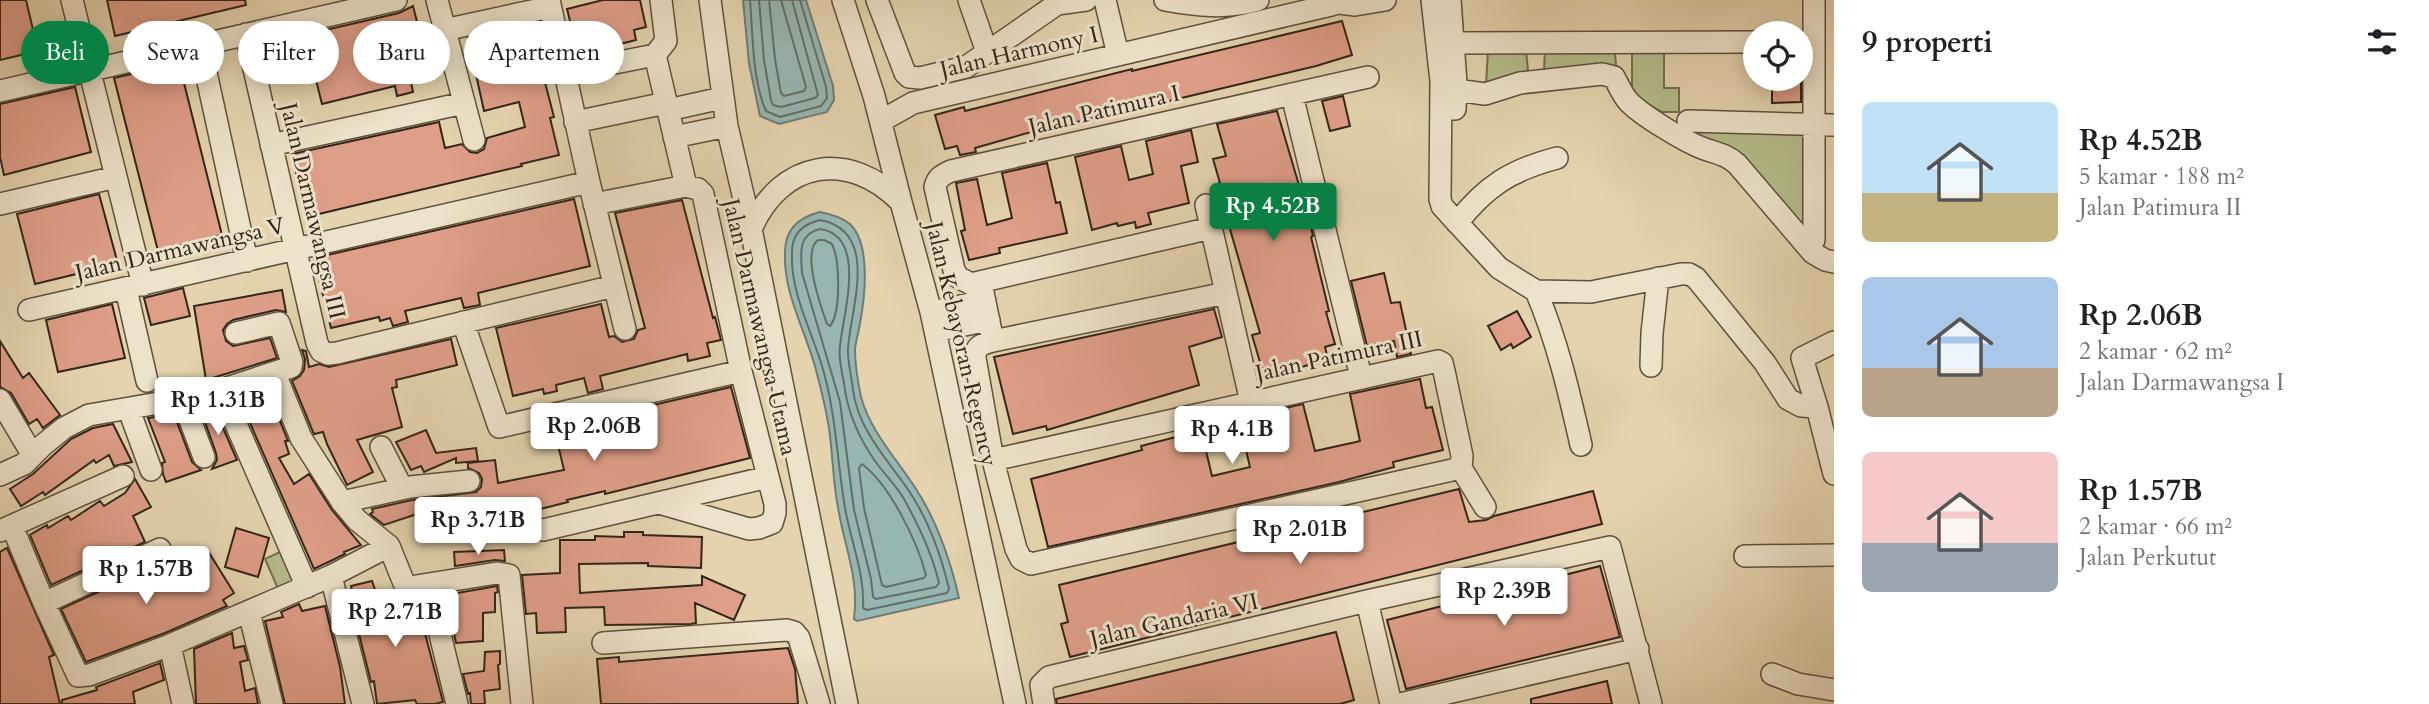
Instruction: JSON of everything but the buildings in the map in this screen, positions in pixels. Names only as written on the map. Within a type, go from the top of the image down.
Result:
[{"type":"street","points":[[72,0],[77,21]]},
{"type":"street","points":[[303,21],[396,0]]},
{"type":"street","points":[[436,0],[442,21]]},
{"type":"street","name":"Jalan Darmawangsa Utama","points":[[659,503],[749,529],[772,523],[775,513],[703,194],[698,189],[686,186],[655,55],[666,41],[661,0]]},
{"type":"street","points":[[710,0],[727,126],[751,229],[847,704]]},
{"type":"street","name":"Jalan Kebayoran Regency","points":[[843,0],[881,121],[933,322],[1014,704]]},
{"type":"street","points":[[877,0],[898,58],[909,77],[920,78],[966,67],[1056,2],[1086,0]]},
{"type":"street","points":[[968,0],[988,52]]},
{"type":"street","points":[[1105,0],[1118,55]]},
{"type":"street","points":[[1165,0],[1216,6],[1248,1]]},
{"type":"street","name":"Jalan Harmony I","points":[[881,121],[914,103],[1343,1],[1355,5],[1385,0]]},
{"type":"street","points":[[1432,0],[1441,81],[1439,145],[1442,206],[1499,268],[1536,291],[1591,292],[1689,274],[1696,278],[1765,363],[1788,399],[1801,406],[1817,407]]},
{"type":"street","points":[[1450,0],[1455,100],[1520,83],[1602,74],[1614,77],[1628,100],[1638,109],[1690,142],[1725,155],[1737,164],[1813,253],[1834,262]]},
{"type":"street","points":[[1814,0],[1824,125],[1824,205],[1814,240]]},
{"type":"street","points":[[450,28],[550,3],[554,21]]},
{"type":"street","points":[[1539,73],[1540,42]]},
{"type":"street","points":[[1622,42],[1622,71]]},
{"type":"street","points":[[1453,43],[1743,42]]},
{"type":"street","points":[[450,52],[474,140]]},
{"type":"street","points":[[624,61],[655,55]]},
{"type":"street","name":"Jalan Patimura I","points":[[987,311],[971,285],[964,282],[954,270],[936,187],[939,178],[951,171],[1368,77]]},
{"type":"street","points":[[0,92],[33,84]]},
{"type":"street","points":[[93,84],[116,177],[147,381]]},
{"type":"street","points":[[208,84],[247,261]]},
{"type":"street","name":"Jalan Darmawangsa III","points":[[257,84],[321,351],[328,354],[614,286]]},
{"type":"street","points":[[567,84],[625,329]]},
{"type":"street","points":[[1292,95],[1361,377]]},
{"type":"street","name":"Jalan Harmony I","points":[[874,96],[914,103]]},
{"type":"street","points":[[575,122],[722,98]]},
{"type":"street","points":[[271,145],[464,103]]},
{"type":"street","points":[[1688,121],[1824,125]]},
{"type":"street","points":[[674,137],[727,126]]},
{"type":"street","points":[[1457,223],[1474,201],[1494,184],[1518,170],[1557,158]]},
{"type":"street","points":[[751,229],[759,210],[772,194],[788,181],[818,170],[849,170],[868,176],[886,187],[901,202]]},
{"type":"street","points":[[0,204],[116,177]]},
{"type":"street","name":"Jalan Darmawangsa V","points":[[29,310],[589,183]]},
{"type":"street","points":[[594,204],[686,186]]},
{"type":"street","points":[[1206,205],[1251,402]]},
{"type":"street","points":[[987,311],[1211,228]]},
{"type":"street","points":[[1651,366],[1658,278]]},
{"type":"street","points":[[1536,291],[1559,353],[1581,444]]},
{"type":"street","points":[[933,322],[987,311],[1226,293]]},
{"type":"street","points":[[987,311],[975,351],[993,460],[1016,549],[1021,559],[1031,564],[1461,468],[1485,507]]},
{"type":"street","points":[[463,322],[499,427],[741,371]]},
{"type":"street","points":[[0,475],[24,464],[32,454],[76,421],[89,415],[129,410],[221,390],[275,374],[288,369],[292,364],[279,323],[236,333]]},
{"type":"street","points":[[1834,342],[1802,358],[1834,474]]},
{"type":"street","name":"Jalan Patimura III","points":[[993,460],[1438,361],[1442,363],[1444,371],[1462,456],[1461,468]]},
{"type":"street","points":[[275,374],[301,439],[342,502],[357,520],[389,546],[406,586],[428,585],[497,573],[509,575],[522,704]]},
{"type":"street","points":[[221,390],[307,587]]},
{"type":"street","points":[[182,399],[204,457]]},
{"type":"street","points":[[0,400],[32,454]]},
{"type":"street","points":[[129,410],[150,470]]},
{"type":"street","points":[[381,447],[402,488]]},
{"type":"street","points":[[123,476],[6,529],[78,676],[89,676],[249,612],[331,576],[389,546]]},
{"type":"street","points":[[543,530],[768,477]]},
{"type":"street","points":[[342,502],[402,488],[469,481]]},
{"type":"street","name":"Jalan Gandaria VI","points":[[1044,704],[1040,690],[1043,681],[1049,677],[1367,601],[1610,547],[1651,704]]},
{"type":"street","points":[[44,603],[160,549]]},
{"type":"street","points":[[1745,556],[1834,555]]},
{"type":"street","points":[[331,576],[363,704]]},
{"type":"street","points":[[428,585],[457,704]]},
{"type":"street","points":[[1367,601],[1391,704]]},
{"type":"street","points":[[249,612],[272,704]]},
{"type":"street","points":[[603,643],[787,630],[794,632],[799,638],[819,704]]},
{"type":"street","points":[[170,645],[183,704]]},
{"type":"street","points":[[1400,704],[1638,649]]},
{"type":"street","points":[[1772,674],[1798,684],[1834,690]]},
{"type":"green space","points":[[1526,49],[1528,71],[1500,85],[1486,85],[1488,50]]},
{"type":"green space","points":[[1545,49],[1611,49],[1615,54],[1616,65],[1613,68],[1544,72]]},
{"type":"green space","points":[[1664,50],[1664,88],[1679,88],[1679,112],[1662,112],[1632,95],[1632,51]]},
{"type":"green space","points":[[1689,132],[1805,132],[1808,239]]},
{"type":"green space","points":[[282,551],[296,583],[279,591],[265,559]]},
{"type":"water","points":[[743,0],[806,0],[833,86],[834,100],[827,112],[779,124],[760,116],[749,63]]},
{"type":"water","points":[[820,212],[850,224],[861,244],[865,286],[855,349],[861,397],[878,434],[931,515],[947,555],[959,598],[857,621],[854,619],[853,578],[837,502],[820,384],[791,298],[785,268],[786,244],[791,231],[806,217]]}]
